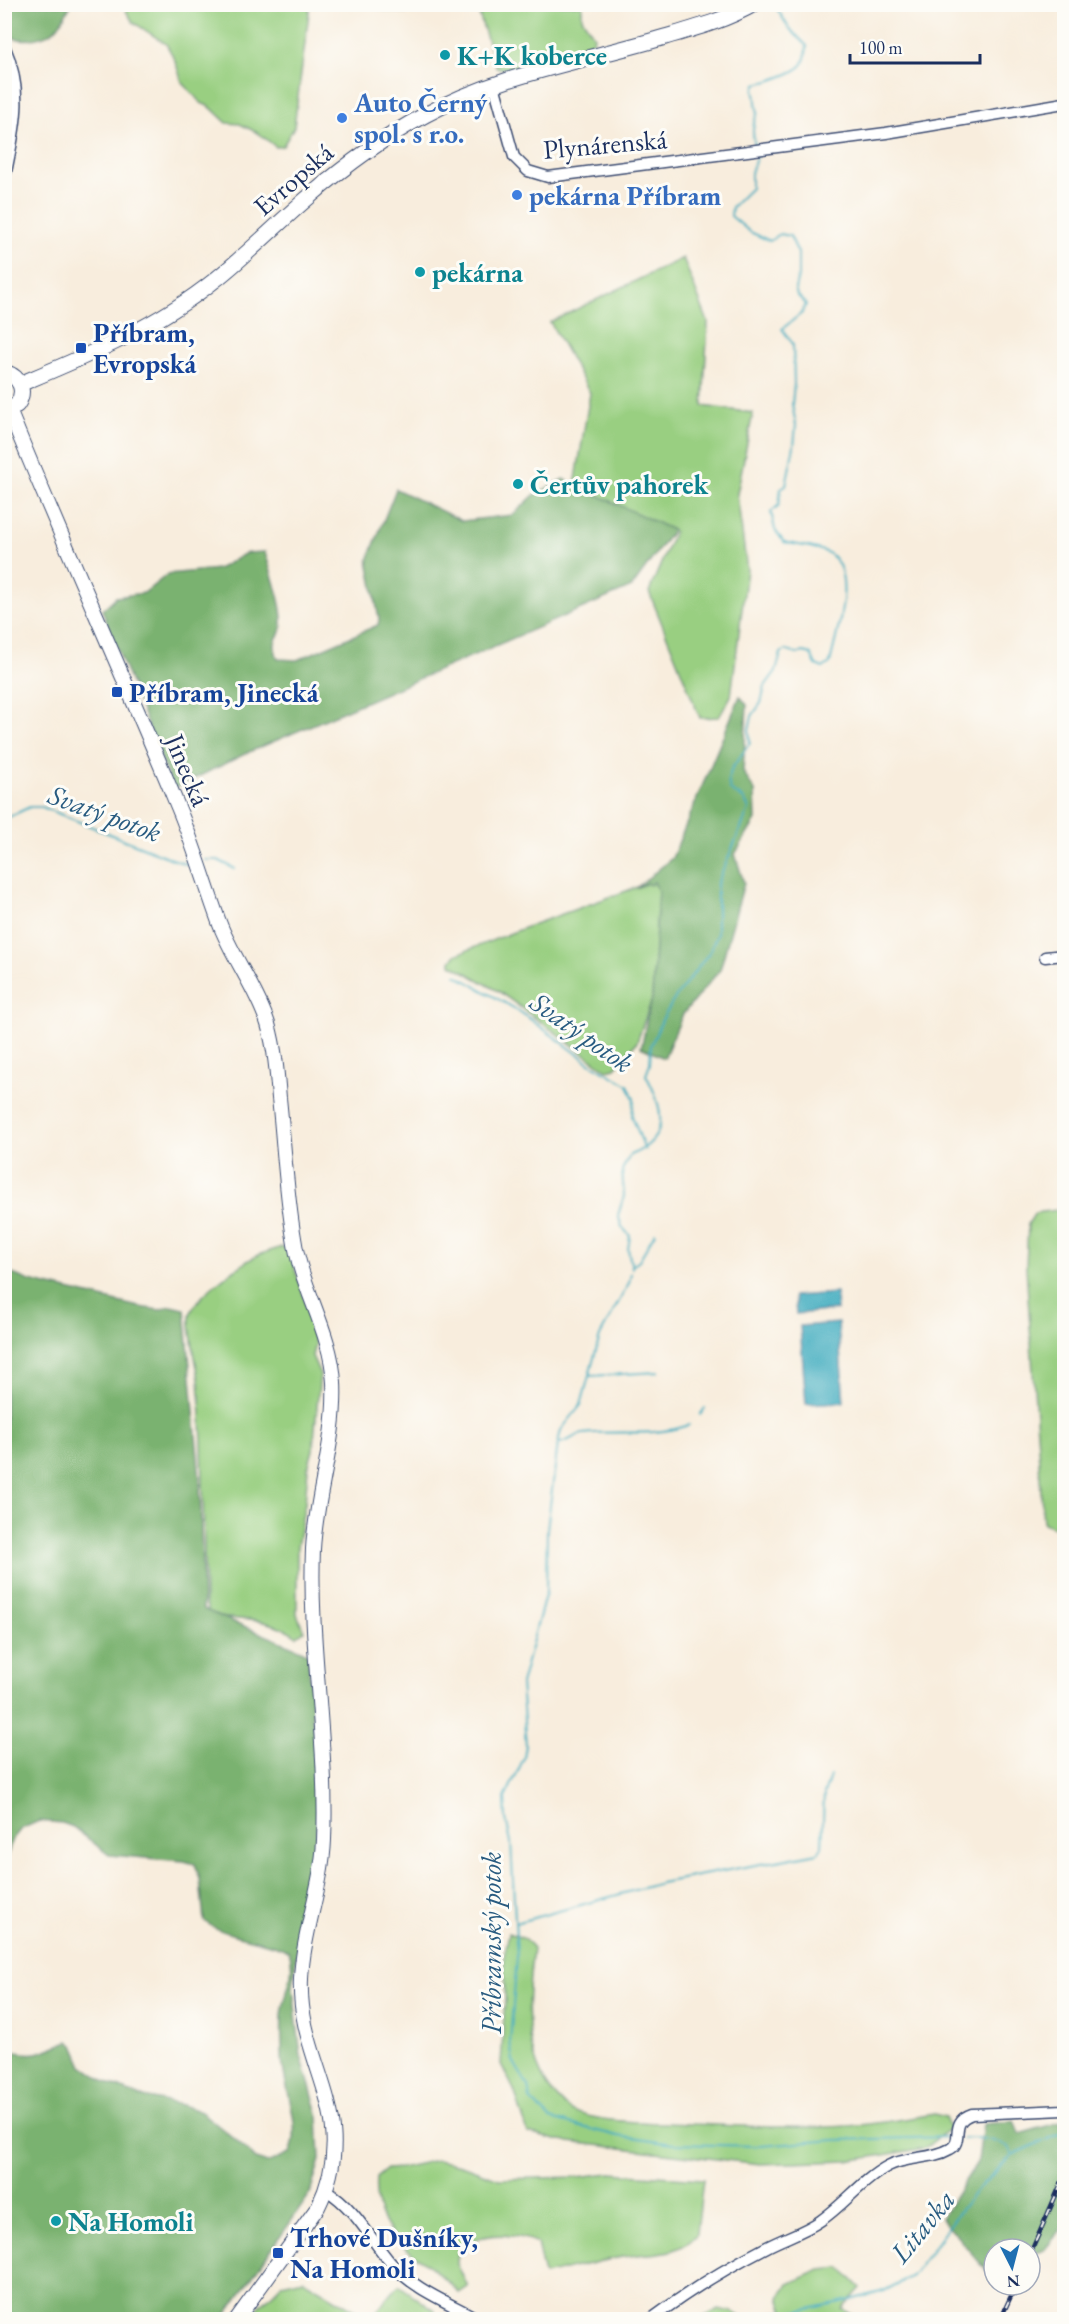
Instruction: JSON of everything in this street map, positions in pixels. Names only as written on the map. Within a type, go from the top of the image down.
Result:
[{"type":"main road","name":"Evropská","points":[[20,384],[120,340],[172,311],[214,281],[308,197],[375,145],[427,114],[494,85],[694,29],[749,7]]},
{"type":"main road","points":[[4,372],[15,377],[20,384],[21,397],[17,405],[7,410]]},
{"type":"main road","name":"Jinecká","points":[[7,410],[177,805],[230,947],[263,1011],[275,1052],[294,1240],[303,1278],[326,1337],[334,1384],[334,1409],[313,1545],[312,1586],[324,1796],[324,1845],[303,1958],[301,1986],[308,2032],[329,2101],[335,2140],[333,2167],[318,2207],[236,2319]]},
{"type":"street","points":[[4,45],[13,70],[18,108],[4,182]]},
{"type":"street","name":"Plynárenská","points":[[494,85],[514,157],[528,171],[548,177],[886,133],[1065,104]]},
{"type":"street","points":[[1045,957],[1065,955]]},
{"type":"street","points":[[650,2319],[707,2280],[768,2246],[819,2222],[885,2168],[908,2158],[940,2153],[953,2147],[960,2120],[972,2114],[1065,2110]]},
{"type":"street","points":[[326,2190],[341,2199],[353,2212],[391,2263],[404,2276],[480,2319]]},
{"type":"green space","points":[[4,5],[71,5],[55,30],[42,37],[22,39],[11,36],[5,30]]},
{"type":"green space","points":[[126,5],[310,5],[294,127],[283,146],[276,147],[258,133],[240,124],[227,123],[210,107],[201,103],[182,82],[174,58],[166,44],[133,22],[126,11]]},
{"type":"green space","points":[[367,5],[445,5],[424,10],[397,12]]},
{"type":"green space","points":[[476,5],[582,5],[582,18],[594,36],[593,43],[515,68],[496,67]]},
{"type":"green space","points":[[683,258],[708,322],[703,406],[753,413],[737,494],[747,570],[731,696],[719,717],[700,718],[649,592],[674,532],[575,485],[590,393],[550,322]]},
{"type":"green space","points":[[563,479],[673,530],[632,587],[247,753],[173,789],[102,610],[116,597],[144,593],[168,574],[218,569],[246,553],[265,552],[282,615],[281,628],[275,641],[278,659],[297,660],[378,625],[379,619],[368,560],[396,489],[462,521],[513,515],[534,495]]},
{"type":"green space","points":[[740,696],[747,705],[743,772],[755,791],[756,820],[735,854],[744,883],[720,970],[683,1014],[664,1058],[641,1047],[652,999],[658,891],[654,882],[636,888],[672,858]]},
{"type":"green space","points":[[654,881],[658,890],[652,999],[637,1042],[615,1068],[607,1070],[498,991],[451,964],[455,955]]},
{"type":"green space","points":[[1064,1209],[1064,1531],[1043,1523],[1026,1267],[1028,1224],[1035,1213]]},
{"type":"green space","points":[[282,1247],[288,1248],[304,1297],[315,1344],[312,1356],[320,1374],[313,1450],[308,1468],[305,1503],[297,1547],[297,1614],[304,1631],[297,1636],[268,1623],[216,1617],[209,1613],[205,1602],[201,1407],[190,1322],[193,1308],[218,1282],[256,1256]]},
{"type":"green space","points":[[5,1271],[30,1281],[139,1307],[159,1310],[171,1306],[185,1309],[200,1481],[203,1609],[308,1653],[318,1800],[314,1870],[297,1949],[293,1988],[301,2056],[318,2113],[320,2160],[310,2194],[223,2319],[5,2319],[5,2050],[38,2053],[69,2041],[74,2045],[83,2066],[106,2082],[139,2096],[182,2105],[201,2112],[254,2158],[267,2163],[290,2153],[294,2130],[282,2057],[282,2015],[292,1967],[289,1951],[268,1943],[234,1935],[204,1921],[200,1879],[195,1864],[184,1861],[109,1855],[73,1827],[62,1823],[39,1821],[21,1829],[11,1841],[5,1870]]},
{"type":"green space","points":[[509,1933],[525,1939],[533,1948],[528,2011],[529,2032],[540,2072],[550,2090],[565,2106],[576,2112],[608,2120],[791,2127],[859,2125],[934,2114],[945,2117],[950,2128],[925,2148],[848,2161],[760,2164],[560,2141],[528,2133],[514,2090],[501,2064],[505,1999],[504,1956]]},
{"type":"green space","points":[[1014,2121],[1019,2134],[1064,2121],[1064,2226],[1042,2250],[1042,2237],[982,2237],[982,2265],[941,2218],[978,2161],[983,2124]]},
{"type":"green space","points":[[437,2160],[461,2165],[499,2179],[577,2177],[610,2173],[703,2179],[697,2234],[671,2251],[634,2255],[544,2275],[537,2243],[523,2238],[490,2236],[473,2241],[458,2251],[457,2264],[468,2287],[459,2293],[391,2232],[382,2218],[377,2200],[376,2178],[387,2169]]},
{"type":"green space","points":[[841,2268],[861,2288],[842,2309],[854,2314],[851,2319],[744,2319],[784,2310],[779,2297],[789,2284],[820,2270]]},
{"type":"green space","points":[[303,2279],[355,2310],[363,2319],[247,2319],[282,2284]]},
{"type":"green space","points":[[399,2285],[435,2311],[435,2319],[369,2319]]},
{"type":"green space","points":[[719,2309],[733,2312],[744,2319],[700,2319]]},
{"type":"water","points":[[836,1293],[837,1310],[796,1314],[794,1296]]},
{"type":"water","points":[[838,1323],[844,1402],[806,1404],[800,1326]]},
{"type":"waterway","name":"Příbramský potok","points":[[755,146],[753,129],[758,112],[754,91],[756,84],[781,77],[799,68],[803,63],[807,46],[789,28],[774,4]]},
{"type":"waterway","name":"Příbramský potok","points":[[632,1268],[628,1249],[630,1236],[622,1227],[618,1215],[624,1196],[622,1170],[630,1155],[653,1140],[658,1131],[660,1121],[657,1099],[646,1075],[650,1064],[651,1045],[663,1018],[709,953],[717,935],[717,884],[749,809],[744,799],[730,790],[728,780],[732,768],[750,743],[749,730],[752,716],[761,703],[765,686],[776,671],[781,653],[785,650],[797,654],[803,652],[811,654],[816,665],[823,668],[830,663],[842,606],[842,576],[838,563],[825,551],[784,542],[775,530],[771,512],[779,505],[781,488],[786,485],[796,425],[792,404],[793,344],[782,329],[802,313],[806,304],[797,295],[795,289],[798,276],[798,253],[790,236],[780,234],[770,241],[750,232],[731,216],[732,207],[751,188],[751,173],[757,155]]},
{"type":"waterway","name":"Svatý potok","points":[[4,819],[30,807],[42,807],[185,864],[192,862]]},
{"type":"waterway","name":"Svatý potok","points":[[205,860],[218,860],[235,869]]},
{"type":"waterway","name":"Svatý potok","points":[[456,975],[519,1011],[590,1063],[628,1085],[634,1099],[632,1116],[645,1150]]},
{"type":"waterway","points":[[632,1266],[638,1262],[655,1233]]},
{"type":"waterway","name":"Příbramský potok","points":[[631,1273],[629,1283],[600,1336],[581,1405],[561,1430],[547,1529],[546,1592],[521,1684],[526,1745],[524,1758],[505,1798],[506,1819],[511,1842],[517,1957],[510,2042],[513,2061],[528,2086],[530,2099],[550,2119],[618,2136],[673,2144],[761,2146],[834,2140],[953,2137]]},
{"type":"waterway","points":[[589,1376],[658,1372]]},
{"type":"waterway","points":[[700,1415],[705,1408]]},
{"type":"waterway","points":[[558,1443],[583,1434],[664,1431],[689,1425]]},
{"type":"waterway","points":[[515,1923],[661,1883],[818,1853],[822,1847],[824,1794],[830,1776]]},
{"type":"waterway","name":"Litavka","points":[[758,2320],[884,2291],[912,2276],[972,2195],[1012,2155],[1064,2132]]},
{"type":"waterway","name":"Příbramský potok","points":[[962,2138],[981,2139],[1005,2145],[1010,2149],[1012,2155]]},
{"type":"railway","points":[[1038,2237],[1064,2177]]},
{"type":"railway","points":[[1000,2320],[1011,2297]]},
{"type":"place","name":"K+K koberce","points":[[445,55]]},
{"type":"place","name":"Auto Černý spol. s r.o.","points":[[342,118]]},
{"type":"place","name":"pekárna Příbram","points":[[517,195]]},
{"type":"place","name":"pekárna","points":[[420,272]]},
{"type":"place","name":"Příbram, Evropská","points":[[81,348]]},
{"type":"place","name":"Čertův pahorek","points":[[518,484]]},
{"type":"place","name":"Příbram, Jinecká","points":[[117,692]]},
{"type":"place","name":"Na Homoli","points":[[56,2221]]},
{"type":"place","name":"Trhové Dušníky, Na Homoli","points":[[278,2253]]}]
